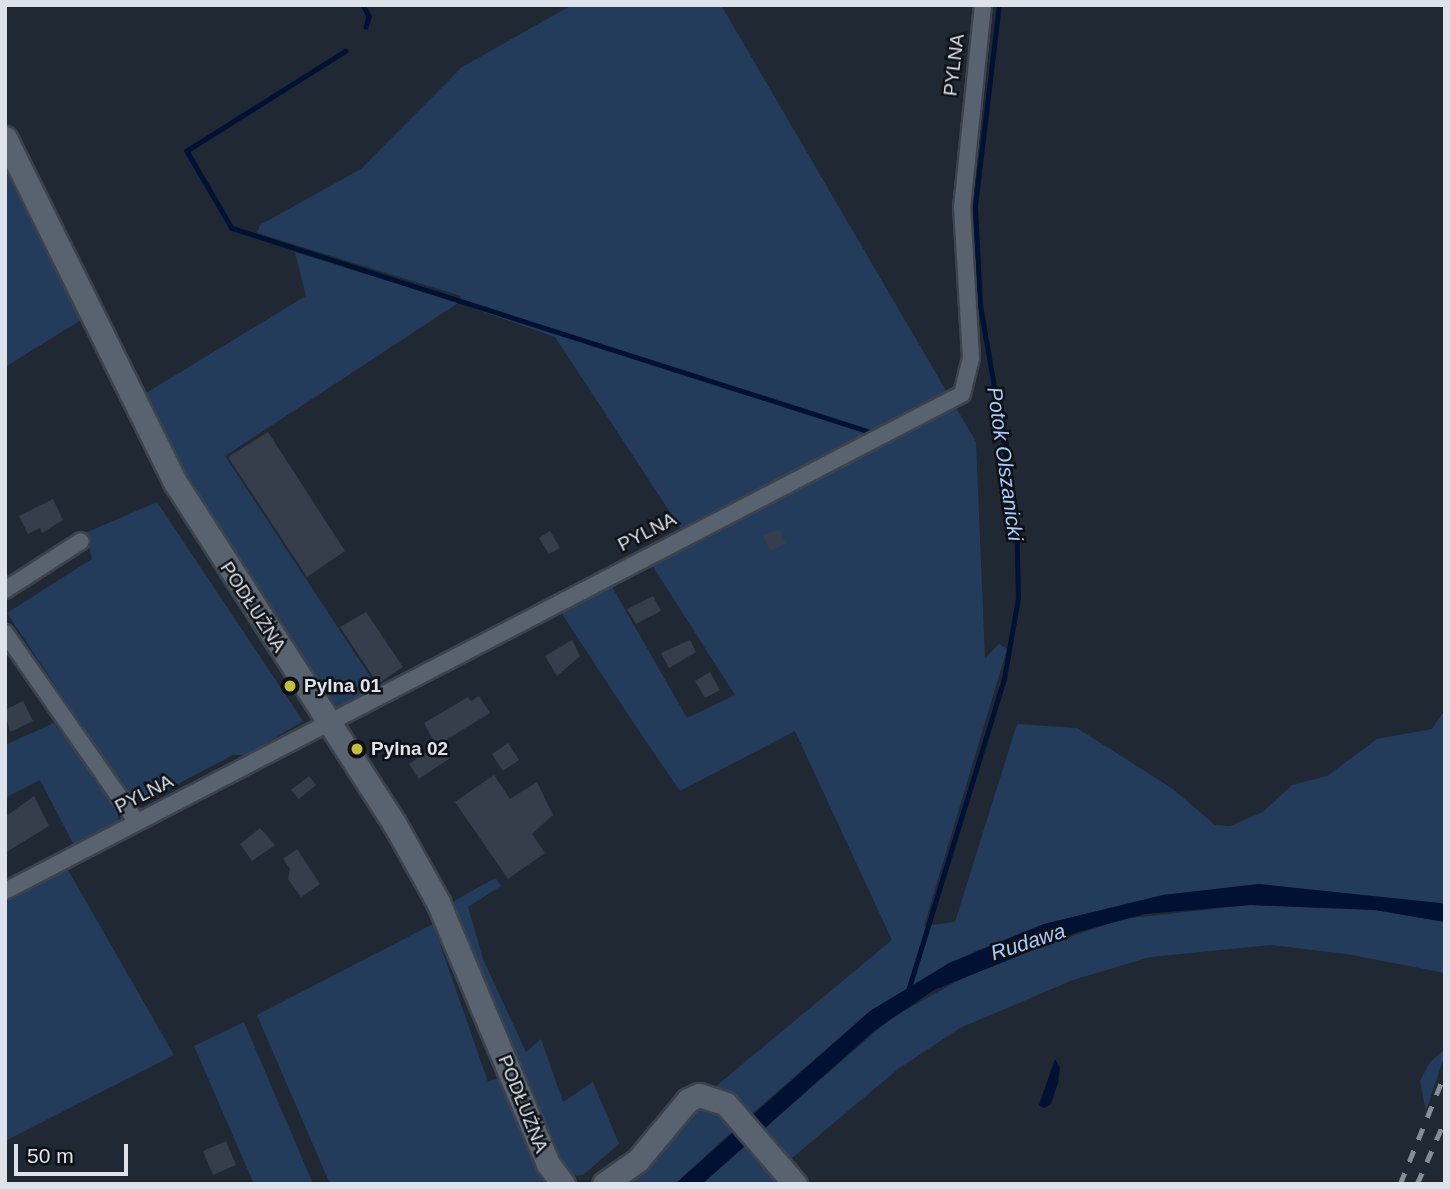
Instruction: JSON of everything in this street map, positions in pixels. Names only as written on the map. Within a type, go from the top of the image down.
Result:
[{"type":"street","name":"PYLNA","points":[[5,891],[962,394],[971,358],[962,208],[983,5]]},
{"type":"street","name":"PODŁUŻNA","points":[[5,138],[175,482],[394,823],[438,902],[548,1164],[564,1184]]},
{"type":"street","points":[[5,590],[81,541]]},
{"type":"street","points":[[5,633],[136,821]]},
{"type":"street","points":[[604,1184],[638,1160],[688,1100],[699,1095],[726,1104],[795,1184]]},
{"type":"shaded area","points":[[572,5],[721,5],[976,442],[985,658],[999,644],[1007,649],[924,926],[955,922],[1017,724],[1077,728],[1173,789],[1215,825],[1230,826],[1263,812],[1292,785],[1327,776],[1377,739],[1432,729],[1445,710],[1445,904],[1259,884],[1163,895],[1044,924],[976,951],[870,1011],[746,1119],[715,1087],[892,940],[795,731],[680,791],[637,728],[560,611],[611,585],[687,718],[735,695],[652,565],[691,544],[555,337],[458,303],[225,456],[379,690],[334,713],[188,479],[146,393],[306,296],[295,252],[459,303],[461,296],[257,233],[260,225],[361,169],[462,67]]},
{"type":"shaded area","points":[[5,169],[81,320],[5,367]]},
{"type":"shaded area","points":[[157,502],[303,721],[247,755],[233,755],[149,799],[128,795],[7,613],[92,559],[85,533]]},
{"type":"shaded area","points":[[54,723],[117,807],[119,822],[74,845],[40,780],[5,798],[5,745]]},
{"type":"shaded area","points":[[68,870],[174,1055],[5,1141],[5,903]]},
{"type":"shaded area","points":[[495,878],[501,886],[468,907],[483,959],[526,1052],[541,1039],[563,1102],[593,1082],[619,1144],[583,1175],[568,1176],[538,1120],[449,904]]},
{"type":"shaded area","points":[[1250,905],[1375,910],[1445,922],[1445,973],[1347,954],[1271,945],[1150,957],[1073,980],[960,1028],[898,1069],[786,1163],[759,1133],[891,1018],[981,968],[1122,919]]},
{"type":"shaded area","points":[[433,924],[488,1082],[502,1076],[547,1184],[330,1184],[257,1015]]},
{"type":"shaded area","points":[[244,1022],[313,1184],[254,1184],[194,1046]]},
{"type":"shaded area","points":[[1445,1049],[1426,1111],[1420,1081],[1430,1062]]},
{"type":"shaded area","points":[[702,1106],[712,1106],[737,1127],[675,1184],[618,1184]]},
{"type":"shaded area","points":[[750,1142],[784,1184],[702,1184]]},
{"type":"water","name":"Rudawa","points":[[1259,884],[1445,904],[1445,922],[1375,910],[1250,905],[1145,914],[1078,932],[934,990],[874,1031],[702,1184],[675,1184],[870,1011],[949,963],[1044,924],[1163,895]]},
{"type":"water","points":[[1055,1059],[1060,1067],[1058,1083],[1051,1104],[1044,1108],[1039,1105]]},
{"type":"building","points":[[268,432],[345,551],[307,577],[228,457]]},
{"type":"building","points":[[53,499],[63,520],[42,533],[40,528],[28,534],[19,516]]},
{"type":"building","points":[[779,529],[786,543],[770,551],[763,536]]},
{"type":"building","points":[[550,531],[560,548],[549,554],[539,538]]},
{"type":"building","points":[[653,596],[661,611],[636,624],[627,609]]},
{"type":"building","points":[[366,612],[403,667],[378,684],[340,627]]},
{"type":"building","points":[[572,640],[580,656],[557,676],[545,656]]},
{"type":"building","points":[[690,640],[696,652],[669,668],[661,653]]},
{"type":"building","points":[[710,672],[720,690],[705,698],[695,681]]},
{"type":"building","points":[[479,696],[490,713],[441,743],[450,758],[419,779],[409,764],[440,743],[436,745],[424,723],[468,697],[471,701]]},
{"type":"building","points":[[23,701],[33,721],[10,732],[5,710]]},
{"type":"building","points":[[508,743],[519,760],[503,771],[492,754]]},
{"type":"building","points":[[494,775],[510,799],[537,782],[553,815],[532,834],[545,853],[508,879],[455,802]]},
{"type":"building","points":[[309,776],[316,785],[299,799],[291,790]]},
{"type":"building","points":[[34,796],[49,826],[5,853],[5,817]]},
{"type":"building","points":[[260,828],[275,845],[252,861],[240,844]]},
{"type":"building","points":[[297,849],[320,884],[301,897],[288,879],[290,869],[283,859]]},
{"type":"building","points":[[226,1141],[236,1165],[213,1175],[203,1151]]},
{"type":"waterway","points":[[363,5],[369,16],[366,27]]},
{"type":"waterway","name":"Potok Olszanicki","points":[[908,991],[1004,679],[1018,598],[1016,514],[980,306],[975,206],[999,5]]},
{"type":"waterway","points":[[346,51],[187,151],[232,228],[871,432]]},
{"type":"railway","points":[[1400,1184],[1445,1073]]},
{"type":"railway","points":[[1417,1184],[1445,1120]]},
{"type":"place","name":"Pylna 01","points":[[290,686]]},
{"type":"place","name":"Pylna 02","points":[[357,749]]}]
